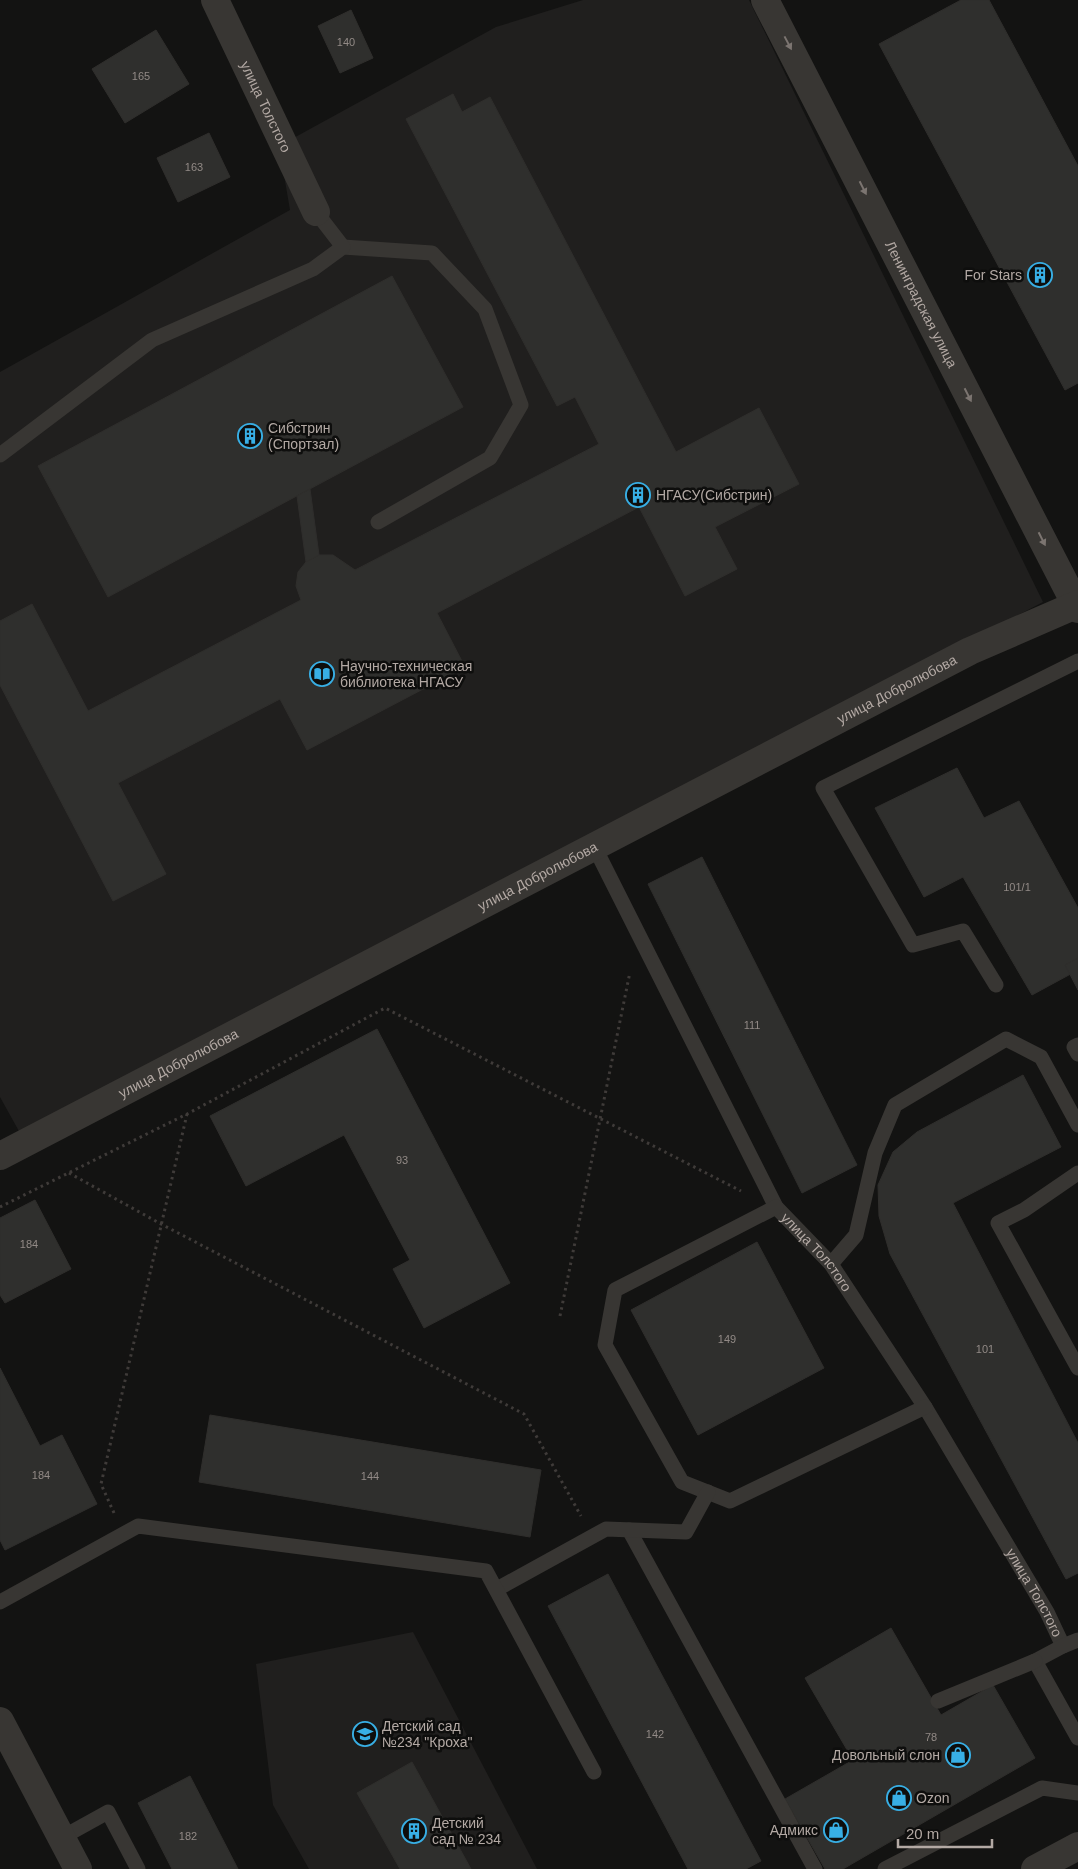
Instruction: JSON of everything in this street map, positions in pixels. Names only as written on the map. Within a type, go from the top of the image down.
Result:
[{"type":"street","name":"улица Толстого","points":[[215,0],[316,212]]},
{"type":"street","name":"Ленинградская улица","points":[[765,0],[1077,606]]},
{"type":"street","name":"улица Добролюбова","points":[[0,1156],[970,651],[1077,606]]},
{"type":"street","points":[[0,1721],[78,1869]]},
{"type":"street","points":[[1035,1869],[1078,1846]]},
{"type":"lane","points":[[316,212],[343,247]]},
{"type":"lane","points":[[0,455],[152,340],[313,268],[343,247],[432,253],[485,309],[521,405],[490,458],[378,522]]},
{"type":"lane","points":[[996,985],[963,931],[913,945],[824,788],[1078,661]]},
{"type":"lane","name":"улица Толстого","points":[[594,846],[776,1207],[831,1264],[925,1407],[1047,1612],[1063,1646]]},
{"type":"lane","points":[[831,1264],[856,1235],[875,1153],[895,1105],[1006,1039],[1041,1056],[1078,1125]]},
{"type":"lane","points":[[1078,1044],[1074,1047],[1078,1054]]},
{"type":"lane","points":[[1078,1173],[1024,1210],[998,1223],[1078,1368]]},
{"type":"lane","points":[[776,1207],[615,1290],[605,1345],[682,1482],[730,1501],[925,1407]]},
{"type":"lane","points":[[497,1588],[606,1529],[686,1532],[708,1492]]},
{"type":"lane","points":[[0,1602],[138,1526],[486,1571],[497,1588],[594,1772]]},
{"type":"lane","points":[[629,1530],[815,1869]]},
{"type":"lane","points":[[938,1701],[1035,1661],[1078,1640]]},
{"type":"lane","points":[[1035,1661],[1078,1738]]},
{"type":"lane","points":[[885,1869],[1042,1788],[1078,1793]]},
{"type":"lane","points":[[61,1838],[108,1812],[138,1869]]},
{"type":"path","points":[[560,1316],[631,965]]},
{"type":"path","points":[[0,1207],[187,1114],[385,1008],[600,1120],[776,1207]]},
{"type":"path","points":[[123,1534],[101,1484],[187,1114]]},
{"type":"path","points":[[69,1173],[161,1224],[524,1414],[592,1537]]},
{"type":"shaded area","points":[[583,0],[749,0],[1043,602],[25,1142],[0,1097],[0,372],[290,210],[279,146],[496,27]]},
{"type":"shaded area","name":"Детский сад №234 \"Кроха\"","points":[[413,1632],[537,1869],[309,1869],[273,1805],[256,1664]]},
{"type":"building","name":"For Stars","points":[[961,0],[989,0],[1078,166],[1078,383],[1065,390],[879,44]]},
{"type":"building","points":[[351,10],[373,58],[340,73],[318,26]]},
{"type":"building","points":[[156,30],[189,84],[125,123],[92,69]]},
{"type":"building","name":"НГАСУ(Сибстрин)","points":[[453,94],[462,112],[490,97],[676,452],[759,408],[799,484],[715,527],[737,569],[685,596],[639,507],[437,613],[465,667],[307,750],[280,699],[118,783],[166,874],[113,901],[0,685],[0,621],[32,604],[88,711],[301,600],[296,586],[298,572],[306,562],[319,555],[333,555],[355,570],[599,444],[575,397],[557,406],[406,119]]},
{"type":"building","points":[[209,133],[230,177],[178,202],[157,158]]},
{"type":"building","name":"Сибстрин (Спортзал)","points":[[392,276],[463,407],[108,597],[38,466]]},
{"type":"building","points":[[310,489],[319,555],[306,562],[297,496]]},
{"type":"building","points":[[957,768],[984,818],[1019,801],[1078,908],[1078,970],[1032,995],[963,877],[924,897],[875,808]]},
{"type":"building","points":[[702,857],[857,1165],[802,1193],[648,884]]},
{"type":"building","points":[[1078,958],[1078,990],[1065,965]]},
{"type":"building","points":[[377,1029],[510,1283],[424,1328],[393,1269],[410,1260],[344,1135],[246,1186],[210,1116]]},
{"type":"building","points":[[1023,1075],[1061,1147],[953,1203],[1078,1443],[1078,1573],[1066,1579],[890,1254],[879,1216],[878,1185],[893,1152],[917,1132]]},
{"type":"building","points":[[35,1200],[71,1269],[5,1303],[0,1295],[0,1218]]},
{"type":"building","points":[[757,1242],[824,1368],[698,1435],[631,1310]]},
{"type":"building","points":[[0,1368],[40,1446],[62,1435],[97,1504],[5,1550],[0,1540]]},
{"type":"building","points":[[210,1415],[541,1470],[530,1537],[199,1482]]},
{"type":"building","points":[[608,1574],[761,1861],[746,1869],[688,1869],[548,1606]]},
{"type":"building","points":[[891,1628],[941,1715],[993,1685],[1035,1758],[843,1869],[825,1869],[785,1799],[853,1760],[805,1678]]},
{"type":"building","name":"Детский сад № 234","points":[[412,1762],[471,1869],[400,1869],[357,1793]]},
{"type":"building","points":[[190,1776],[238,1869],[172,1869],[138,1803]]},
{"type":"place","name":"For Stars","points":[[1040,275]]},
{"type":"place","name":"Сибстрин (Спортзал)","points":[[250,436]]},
{"type":"place","name":"НГАСУ(Сибстрин)","points":[[638,495]]},
{"type":"place","name":"Научно-техническая библиотека НГАСУ","points":[[322,674]]},
{"type":"place","name":"Детский сад №234 \"Кроха\"","points":[[365,1734]]},
{"type":"place","name":"Довольный слон","points":[[958,1755]]},
{"type":"place","name":"Ozon","points":[[899,1798]]},
{"type":"place","name":"Адмикс","points":[[836,1830]]},
{"type":"place","name":"Детский сад № 234","points":[[414,1831]]}]
